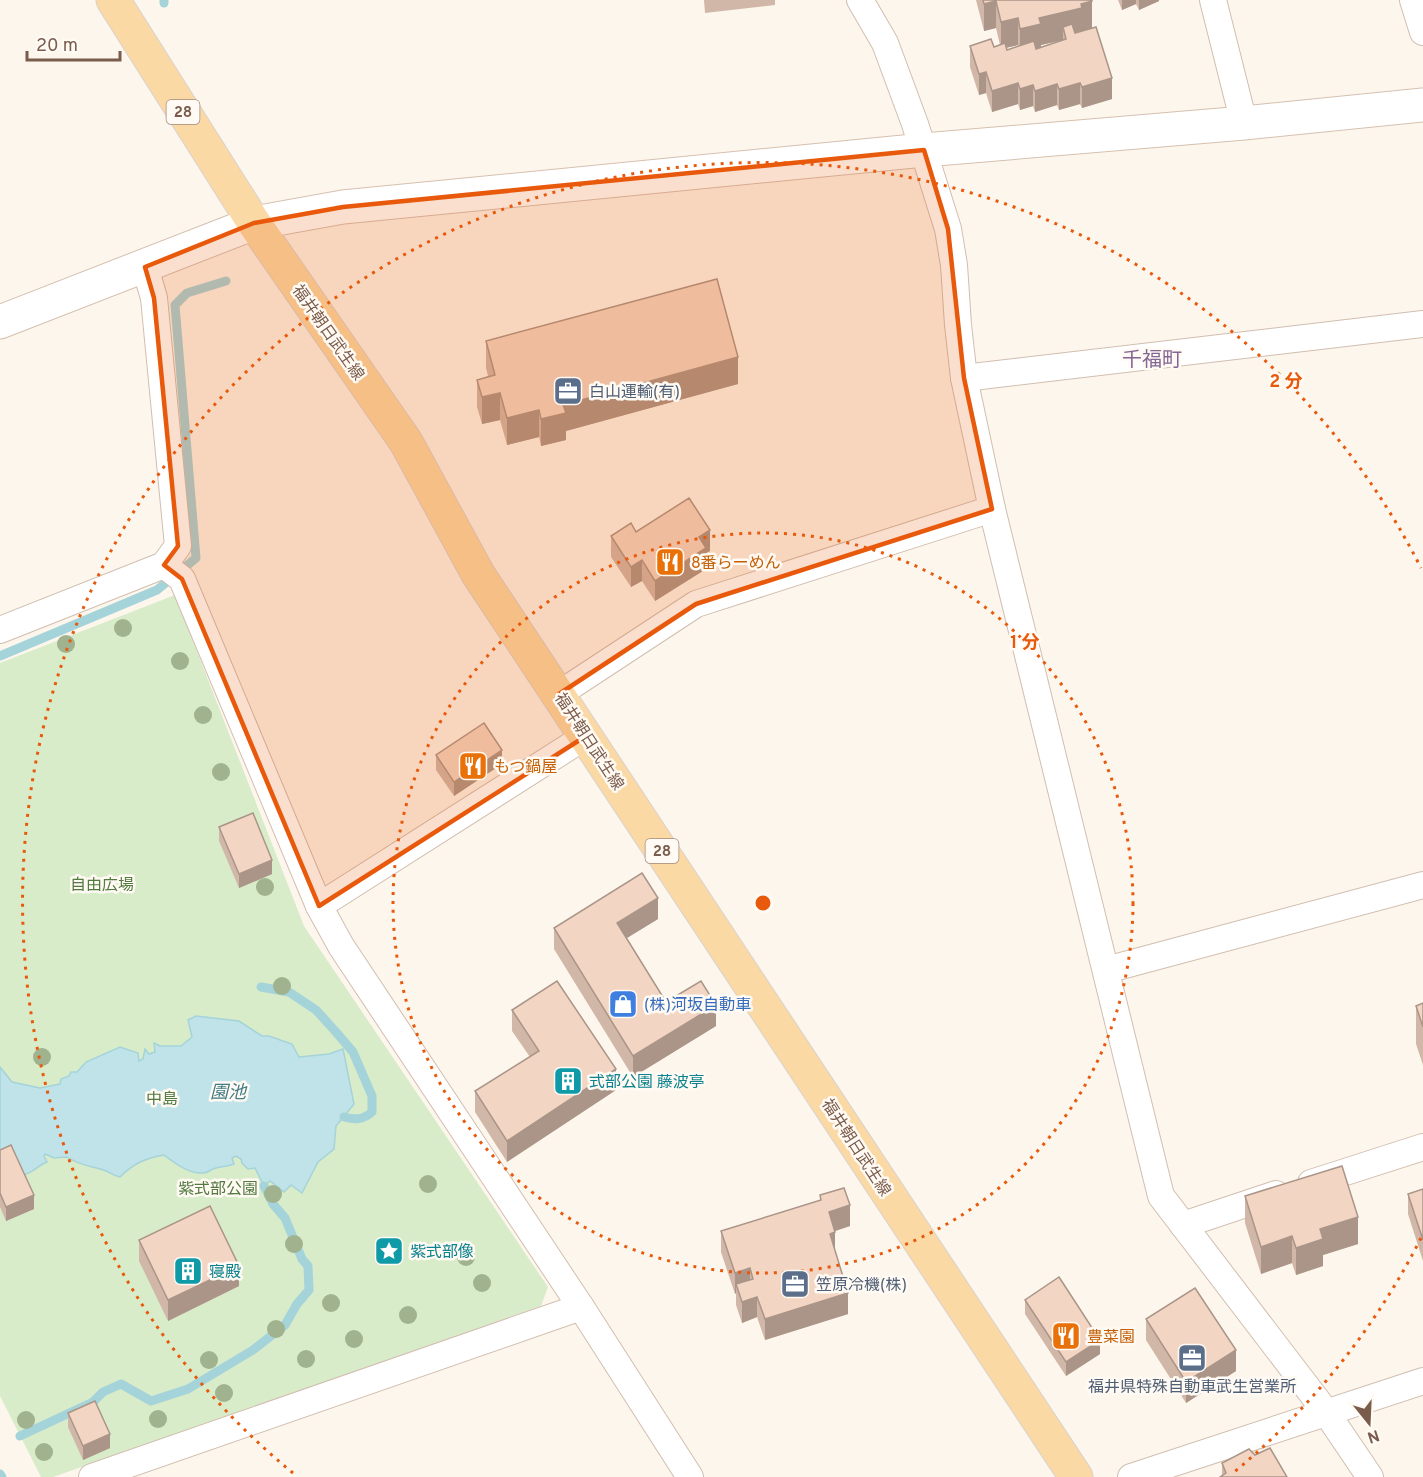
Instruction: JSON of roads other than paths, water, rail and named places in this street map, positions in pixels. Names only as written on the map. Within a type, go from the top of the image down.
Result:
[{"type":"main road","name":"福井朝日武生線","points":[[113,0],[254,223],[406,442],[478,574],[1076,1477]]},
{"type":"street","points":[[860,0],[885,43],[924,150],[948,229],[954,264],[964,378],[992,509],[1161,1196],[1326,1412],[1370,1477]]},
{"type":"street","points":[[1212,0],[1244,123]]},
{"type":"street","points":[[1413,0],[1423,32]]},
{"type":"street","points":[[0,322],[254,223],[344,207],[924,150],[1244,123],[1423,105]]},
{"type":"street","points":[[0,630],[164,565],[178,546],[154,298],[145,267]]},
{"type":"street","points":[[964,378],[1423,324]]},
{"type":"street","points":[[559,694],[696,604],[992,509]]},
{"type":"street","points":[[164,565],[182,579],[319,906],[340,946],[581,1307],[690,1477]]},
{"type":"street","points":[[319,906],[586,736]]},
{"type":"street","points":[[1106,970],[1423,885]]},
{"type":"street","points":[[1182,1225],[1423,1147]]},
{"type":"street","points":[[92,1477],[581,1307]]},
{"type":"street","points":[[1131,1477],[1423,1381]]},
{"type":"water","name":"園池","points":[[196,1016],[239,1021],[262,1036],[269,1036],[292,1044],[299,1057],[329,1054],[343,1049],[354,1104],[336,1126],[334,1149],[318,1162],[302,1193],[291,1185],[284,1192],[270,1181],[264,1186],[255,1168],[248,1169],[236,1156],[232,1158],[234,1164],[198,1173],[187,1170],[164,1155],[140,1162],[120,1177],[67,1157],[54,1158],[45,1154],[47,1162],[22,1175],[0,1164],[0,1067],[12,1082],[40,1088],[60,1084],[61,1079],[69,1076],[71,1072],[77,1072],[86,1062],[120,1047],[138,1053],[139,1061],[143,1059],[145,1049],[149,1054],[155,1052],[154,1043],[160,1046],[181,1046],[192,1037],[188,1020]]},
{"type":"waterway","points":[[0,656],[157,590],[196,558],[175,305],[187,293],[226,281]]},
{"type":"waterway","points":[[261,987],[289,992],[316,1010],[353,1052],[372,1096],[372,1112],[359,1119],[344,1117]]},
{"type":"waterway","points":[[20,1436],[93,1402],[103,1392],[121,1384],[151,1401],[188,1389],[253,1350],[285,1325],[297,1304],[309,1290],[308,1266],[302,1259],[285,1218],[273,1204],[264,1186]]},
{"type":"place","name":"白山運輸(有)","points":[[568,391]]},
{"type":"place","name":"8番らーめん","points":[[670,562]]},
{"type":"place","name":"もつ鍋屋","points":[[473,766]]},
{"type":"place","name":"(株)河坂自動車","points":[[623,1004]]},
{"type":"place","name":"式部公園 藤波亭","points":[[568,1081]]},
{"type":"place","name":"紫式部像","points":[[389,1251]]},
{"type":"place","name":"寝殿","points":[[188,1271]]},
{"type":"place","name":"笠原冷機(株)","points":[[795,1284]]},
{"type":"place","name":"豊菜園","points":[[1066,1336]]},
{"type":"place","name":"福井県特殊自動車武生営業所","points":[[1192,1358]]},
{"type":"district","name":"千福町","points":[[1152,359]]},
{"type":"park label","name":"自由広場","points":[[102,884]]},
{"type":"park label","name":"中島","points":[[162,1098]]},
{"type":"park label","name":"紫式部公園","points":[[218,1188]]}]
